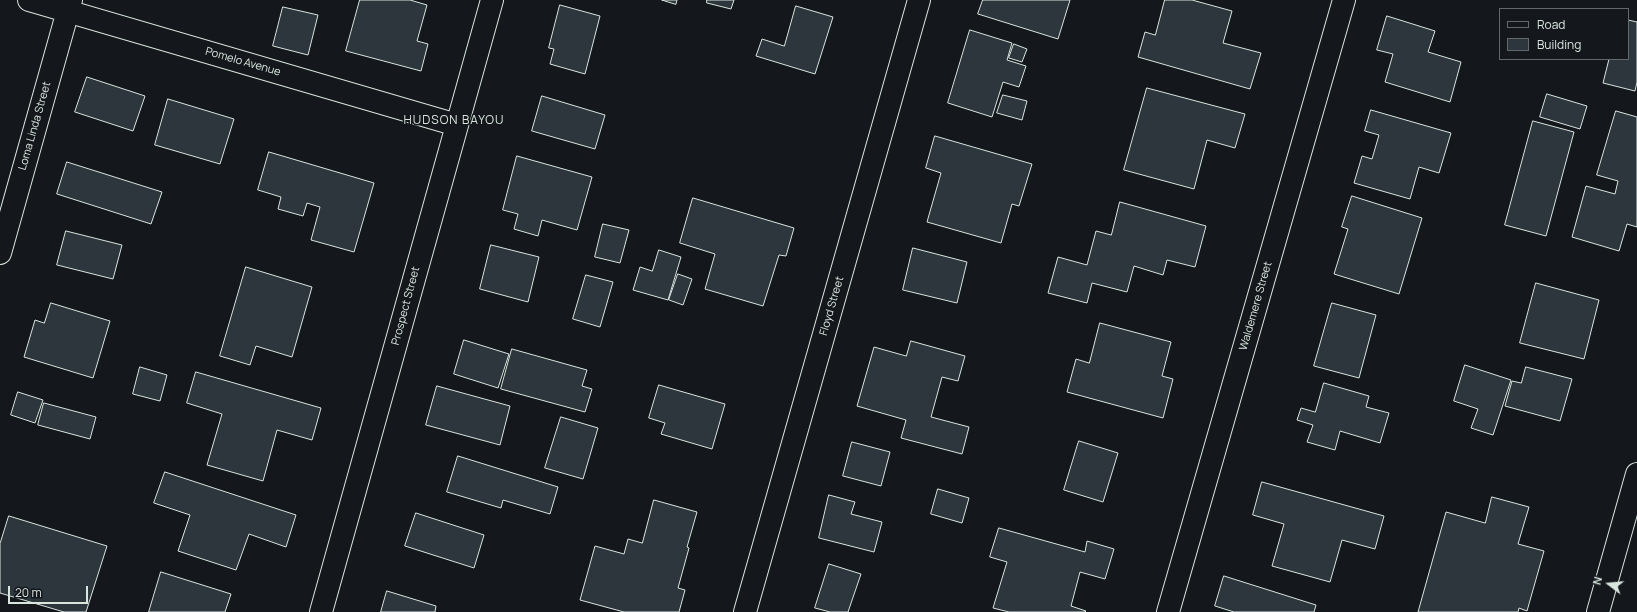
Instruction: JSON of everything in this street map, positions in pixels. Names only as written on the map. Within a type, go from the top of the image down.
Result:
[{"type":"street","name":"Pomelo Avenue","points":[[29,0],[69,6],[456,125]]},
{"type":"street","name":"Prospect Street","points":[[321,612],[492,0]]},
{"type":"street","name":"Floyd Street","points":[[745,612],[919,0]]},
{"type":"street","name":"Waldemere Street","points":[[1168,612],[1344,0]]},
{"type":"street","name":"Loma Linda Street","points":[[0,253],[69,6]]},
{"type":"street","points":[[1598,612],[1637,474]]},
{"type":"building","points":[[360,0],[410,0],[427,5],[417,41],[428,44],[421,71],[346,51]]},
{"type":"building","points":[[662,0],[677,0],[676,4]]},
{"type":"building","points":[[707,0],[734,0],[731,9],[707,3]]},
{"type":"building","points":[[983,0],[1070,0],[1058,39],[978,14]]},
{"type":"building","points":[[1165,0],[1192,0],[1232,11],[1223,43],[1261,53],[1250,89],[1138,57],[1145,32],[1155,35]]},
{"type":"building","points":[[560,5],[600,16],[585,74],[550,64],[554,49],[549,48]]},
{"type":"building","points":[[796,6],[833,17],[815,74],[756,56],[762,39],[784,46]]},
{"type":"building","points":[[283,7],[318,15],[308,55],[273,46]]},
{"type":"building","points":[[1387,16],[1435,31],[1428,52],[1461,62],[1450,102],[1385,82],[1393,54],[1377,50]]},
{"type":"building","points":[[1629,20],[1637,22],[1637,82],[1635,91],[1603,83],[1609,60],[1629,60]]},
{"type":"building","points":[[970,30],[1012,43],[1007,60],[1026,66],[1019,87],[1003,82],[992,117],[948,103]]},
{"type":"building","points":[[1014,44],[1027,49],[1022,62],[1009,58]]},
{"type":"building","points":[[87,77],[145,96],[133,131],[75,112]]},
{"type":"building","points":[[1147,88],[1245,114],[1235,148],[1207,140],[1194,189],[1124,170]]},
{"type":"building","points":[[1547,94],[1587,106],[1580,129],[1540,117]]},
{"type":"building","points":[[1003,95],[1027,101],[1022,120],[997,113]]},
{"type":"building","points":[[542,96],[605,115],[595,149],[532,131]]},
{"type":"building","points":[[168,99],[234,119],[220,164],[155,145]]},
{"type":"building","points":[[1371,110],[1451,133],[1439,173],[1419,167],[1410,199],[1354,183],[1362,156],[1372,159],[1379,135],[1365,131]]},
{"type":"building","points":[[1616,111],[1637,117],[1637,227],[1627,224],[1619,251],[1572,237],[1586,186],[1615,194],[1618,181],[1597,175]]},
{"type":"building","points":[[1533,121],[1574,132],[1546,236],[1505,225]]},
{"type":"building","points":[[935,136],[1032,164],[1019,206],[1012,204],[1001,243],[927,222],[941,173],[926,168]]},
{"type":"building","points":[[269,152],[374,183],[354,252],[311,240],[320,207],[307,203],[303,216],[278,209],[281,197],[258,190]]},
{"type":"building","points":[[517,156],[592,177],[577,230],[542,220],[538,236],[514,229],[518,214],[503,210]]},
{"type":"building","points":[[67,162],[162,192],[151,224],[57,194]]},
{"type":"building","points":[[1352,196],[1422,218],[1399,294],[1334,274],[1348,229],[1342,227]]},
{"type":"building","points":[[693,198],[794,228],[786,256],[779,255],[763,306],[705,289],[715,254],[680,243]]},
{"type":"building","points":[[1120,202],[1206,226],[1195,267],[1167,260],[1163,275],[1134,266],[1127,292],[1092,283],[1087,303],[1048,293],[1058,257],[1087,265],[1096,231],[1111,235]]},
{"type":"building","points":[[603,224],[629,230],[620,263],[595,257]]},
{"type":"building","points":[[66,231],[122,245],[113,279],[57,265]]},
{"type":"building","points":[[491,245],[539,257],[528,302],[480,289]]},
{"type":"building","points":[[913,248],[967,262],[957,303],[903,290]]},
{"type":"building","points":[[659,250],[681,257],[668,300],[633,290],[640,267],[652,271]]},
{"type":"building","points":[[246,267],[312,287],[292,357],[256,346],[250,365],[220,356]]},
{"type":"building","points":[[678,274],[692,279],[683,305],[669,300]]},
{"type":"building","points":[[586,275],[613,282],[600,327],[573,319]]},
{"type":"building","points":[[1536,283],[1599,300],[1584,359],[1520,343]]},
{"type":"building","points":[[51,303],[110,321],[93,378],[24,357],[35,320],[44,323]]},
{"type":"building","points":[[1332,303],[1376,315],[1359,378],[1314,366]]},
{"type":"building","points":[[1100,323],[1171,342],[1162,376],[1173,379],[1163,418],[1067,392],[1076,359],[1089,363]]},
{"type":"building","points":[[464,340],[509,354],[498,388],[454,374]]},
{"type":"building","points":[[911,341],[965,356],[958,381],[942,377],[931,417],[969,427],[962,454],[901,438],[906,420],[857,406],[874,347],[906,356]]},
{"type":"building","points":[[512,349],[587,370],[582,386],[592,389],[585,412],[501,389]]},
{"type":"building","points":[[1465,365],[1511,380],[1493,435],[1471,428],[1478,409],[1454,401]]},
{"type":"building","points":[[140,367],[167,375],[160,401],[133,394]]},
{"type":"building","points":[[1526,367],[1572,379],[1560,421],[1505,406],[1512,381],[1521,383]]},
{"type":"building","points":[[196,372],[321,408],[312,440],[277,430],[263,481],[207,465],[222,414],[187,403]]},
{"type":"building","points":[[1324,383],[1369,396],[1366,407],[1389,413],[1380,443],[1340,431],[1335,450],[1307,442],[1313,425],[1297,420],[1301,408],[1315,412]]},
{"type":"building","points":[[659,385],[725,404],[712,449],[661,434],[665,423],[649,418]]},
{"type":"building","points":[[437,386],[510,406],[500,445],[426,425]]},
{"type":"building","points":[[18,392],[43,400],[35,423],[11,415]]},
{"type":"building","points":[[44,403],[96,417],[90,439],[38,425]]},
{"type":"building","points":[[561,417],[598,428],[583,479],[545,468]]},
{"type":"building","points":[[1079,441],[1118,453],[1103,502],[1064,490]]},
{"type":"building","points":[[852,442],[890,452],[881,486],[843,476]]},
{"type":"building","points":[[458,456],[558,487],[550,514],[503,500],[501,508],[447,492]]},
{"type":"building","points":[[165,472],[296,515],[286,547],[249,534],[236,570],[178,551],[190,515],[154,503]]},
{"type":"building","points":[[1262,482],[1384,516],[1375,549],[1342,540],[1330,582],[1272,566],[1284,524],[1253,515]]},
{"type":"building","points":[[938,489],[969,498],[962,523],[931,514]]},
{"type":"building","points":[[829,495],[855,502],[851,514],[882,522],[874,552],[819,538]]},
{"type":"building","points":[[1492,497],[1529,507],[1518,544],[1544,551],[1527,611],[1519,608],[1518,612],[1418,612],[1446,512],[1485,523]]},
{"type":"building","points":[[654,500],[697,512],[687,547],[689,548],[678,588],[685,590],[679,612],[624,612],[580,600],[595,546],[624,554],[628,539],[642,543]]},
{"type":"building","points":[[416,513],[484,535],[474,568],[405,546]]},
{"type":"building","points":[[9,516],[107,546],[86,612],[64,612],[0,593],[0,544]]},
{"type":"building","points":[[999,528],[1085,552],[1087,541],[1114,549],[1105,579],[1080,572],[1071,606],[1086,611],[1009,612],[993,608],[1007,562],[990,557]]},
{"type":"building","points":[[829,564],[861,574],[848,612],[830,612],[815,608]]},
{"type":"building","points":[[161,572],[231,594],[225,612],[149,612]]},
{"type":"building","points":[[1224,576],[1316,605],[1314,612],[1234,612],[1215,606]]},
{"type":"building","points":[[387,591],[436,606],[435,612],[381,612]]},
{"type":"district","name":"HUDSON BAYOU","points":[[454,121]]}]
